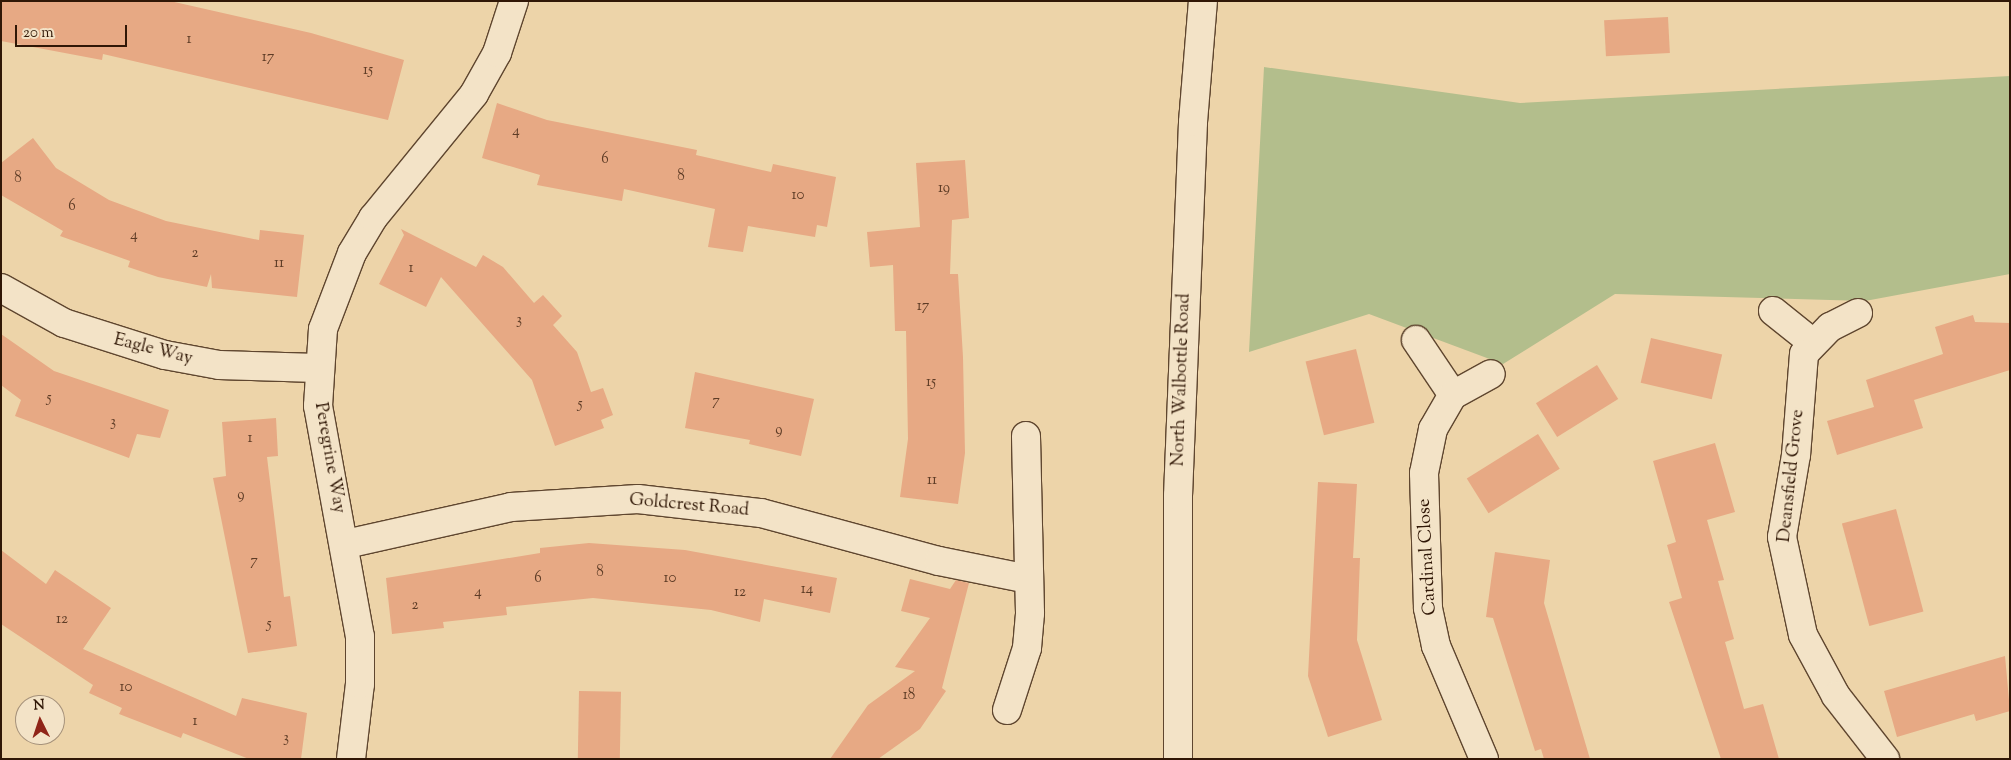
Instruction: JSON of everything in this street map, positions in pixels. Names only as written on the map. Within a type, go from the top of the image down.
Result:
[{"type":"street","name":"Peregrine Way","points":[[351,759],[360,684],[360,637],[346,544],[324,452],[317,368],[324,329],[352,253],[373,218],[474,94],[497,53],[514,1]]},
{"type":"street","name":"North Walbottle Road","points":[[1178,759],[1178,496],[1193,122],[1202,1]]},
{"type":"street","name":"Eagle Way","points":[[1,288],[64,323],[164,355],[219,365],[317,368]]},
{"type":"street","points":[[1773,312],[1813,343]]},
{"type":"street","name":"Deansfield Grove","points":[[1858,313],[1830,327],[1804,354],[1800,378],[1796,455],[1782,537],[1788,581],[1803,636],[1836,696],[1885,759]]},
{"type":"street","points":[[1416,340],[1453,395],[1491,374]]},
{"type":"street","name":"Cardinal Close","points":[[1453,395],[1434,429],[1424,473],[1428,608],[1436,646],[1484,759]]},
{"type":"street","points":[[1006,710],[1027,648],[1026,436]]},
{"type":"street","name":"Goldcrest Road","points":[[346,544],[511,507],[638,499],[761,513],[939,561],[1028,579]]},
{"type":"green space","points":[[1264,67],[1520,103],[2010,76],[2010,274],[1865,301],[1615,294],[1503,364],[1369,314],[1249,352]]},
{"type":"building","points":[[1,1],[170,1],[311,33],[404,60],[388,120],[103,54],[102,60],[1,41]]},
{"type":"building","points":[[1668,17],[1670,53],[1606,56],[1604,20]]},
{"type":"building","points":[[497,103],[547,120],[697,150],[696,155],[771,172],[773,164],[836,177],[827,227],[817,225],[815,237],[748,226],[743,252],[708,247],[715,209],[624,189],[622,201],[537,185],[540,175],[482,158]]},
{"type":"building","points":[[33,138],[56,168],[109,200],[166,221],[259,240],[260,230],[304,235],[297,297],[212,288],[211,274],[207,287],[158,277],[128,267],[130,261],[60,236],[63,231],[1,195],[1,163]]},
{"type":"building","points":[[965,160],[969,218],[952,220],[950,274],[958,274],[963,357],[965,453],[958,504],[900,497],[908,439],[906,331],[895,331],[893,265],[870,267],[867,232],[920,227],[916,163]]},
{"type":"building","points":[[401,229],[476,267],[483,255],[503,267],[534,303],[543,295],[562,316],[553,325],[577,352],[591,392],[603,388],[613,415],[601,420],[604,428],[555,446],[532,380],[441,277],[426,307],[379,284],[404,235]]},
{"type":"building","points":[[1973,315],[1975,322],[2010,323],[2010,370],[1914,400],[1923,428],[1837,455],[1827,421],[1874,407],[1866,380],[1943,354],[1935,327]]},
{"type":"building","points":[[1,334],[54,371],[169,410],[160,438],[137,434],[129,458],[15,416],[21,400],[1,385]]},
{"type":"building","points":[[1651,338],[1722,354],[1712,399],[1641,383]]},
{"type":"building","points":[[1356,349],[1374,423],[1324,435],[1306,362]]},
{"type":"building","points":[[1597,365],[1618,399],[1557,437],[1536,403]]},
{"type":"building","points":[[695,372],[814,399],[801,456],[749,444],[750,440],[685,428]]},
{"type":"building","points":[[276,418],[278,456],[267,457],[284,597],[290,596],[297,646],[248,653],[213,478],[226,476],[222,422]]},
{"type":"building","points":[[1538,434],[1560,469],[1488,513],[1467,479]]},
{"type":"building","points":[[1715,443],[1735,512],[1707,520],[1724,580],[1718,581],[1734,639],[1725,642],[1744,709],[1763,704],[1779,759],[1721,759],[1669,602],[1682,598],[1667,545],[1676,542],[1653,461]]},
{"type":"building","points":[[1318,482],[1357,484],[1353,558],[1360,558],[1357,640],[1382,720],[1328,737],[1308,676]]},
{"type":"building","points":[[1896,509],[1923,611],[1869,626],[1842,523]]},
{"type":"building","points":[[589,543],[685,550],[837,578],[830,613],[764,599],[760,622],[711,610],[593,598],[506,607],[507,615],[443,622],[444,628],[392,634],[386,578],[540,553],[540,548]]},
{"type":"building","points":[[1,550],[46,584],[55,570],[111,608],[83,649],[236,716],[242,698],[307,713],[301,759],[249,759],[183,733],[181,738],[119,714],[122,708],[89,693],[93,685],[1,624]]},
{"type":"building","points":[[1495,552],[1550,560],[1544,603],[1590,759],[1544,759],[1541,749],[1535,751],[1493,618],[1486,617]]},
{"type":"building","points":[[910,579],[950,589],[956,580],[969,583],[942,688],[946,691],[920,729],[878,759],[830,759],[868,705],[915,671],[895,667],[930,618],[901,611]]},
{"type":"building","points":[[2005,656],[2010,711],[1976,721],[1974,714],[1897,737],[1884,691]]},
{"type":"building","points":[[579,691],[621,692],[620,759],[578,759]]}]
